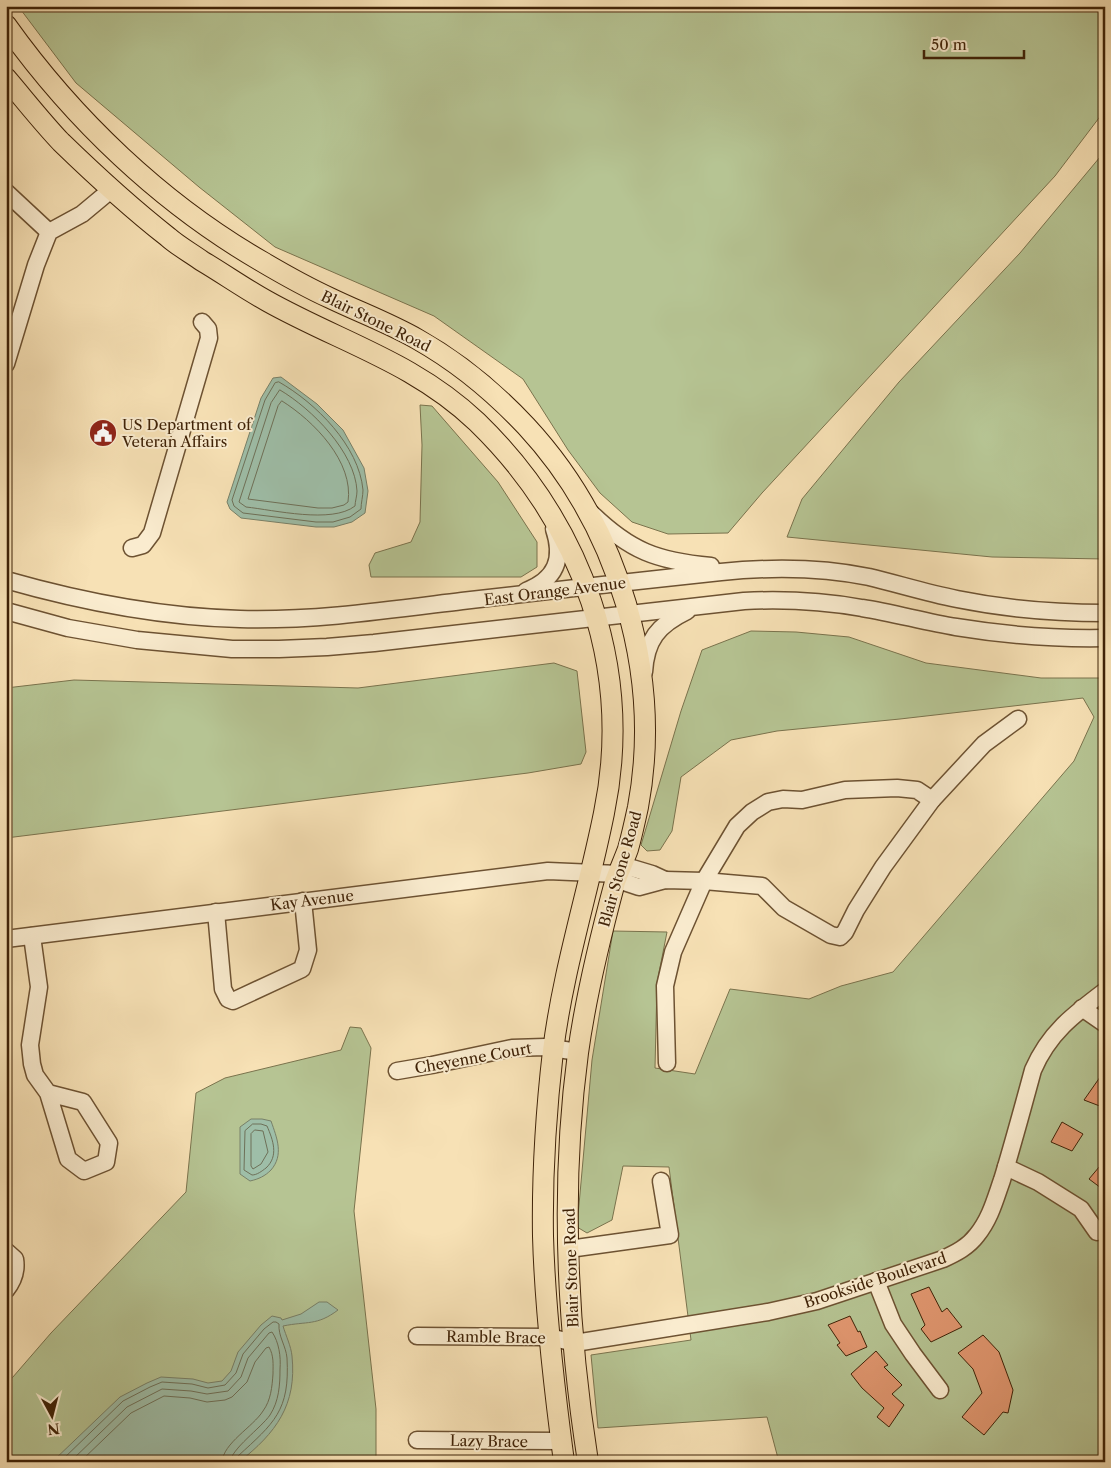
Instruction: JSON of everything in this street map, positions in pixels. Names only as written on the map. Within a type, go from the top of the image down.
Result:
[{"type":"main road","name":"Blair Stone Road","points":[[6,25],[64,97],[97,132],[132,166],[190,213],[259,260],[328,297],[394,327],[437,351],[494,394],[528,428],[558,466],[585,507],[606,549],[620,583],[638,656],[643,694],[642,784],[630,839],[618,874],[587,996],[578,1052],[570,1142],[570,1306],[588,1462]]},
{"type":"main road","name":"Blair Stone Road","points":[[6,78],[58,139],[171,240],[242,287],[285,311],[396,364],[442,394],[474,420],[506,453],[548,510],[570,548],[586,587],[597,618],[610,685],[612,740],[604,811],[560,1001],[546,1120],[543,1208],[544,1268],[549,1336],[564,1462]]},
{"type":"main road","points":[[112,189],[132,166]]},
{"type":"street","points":[[6,364],[36,265],[49,232],[82,214],[112,189]]},
{"type":"street","points":[[8,200],[49,232]]},
{"type":"street","points":[[132,548],[143,545],[152,533],[209,338],[208,329],[202,322]]},
{"type":"street","points":[[585,507],[614,534],[646,554],[673,562],[751,569]]},
{"type":"street","points":[[516,595],[535,588],[545,580],[553,572],[558,561],[556,533],[548,510]]},
{"type":"street","name":"East Orange Avenue","points":[[6,580],[51,593],[144,611],[239,619],[280,620],[329,617],[751,569],[820,570],[868,577],[942,596],[996,606],[1052,612],[1105,613]]},
{"type":"street","name":"East Orange Avenue","points":[[6,611],[68,628],[110,636],[232,649],[327,647],[744,601],[816,601],[864,608],[982,631],[1038,636],[1105,638]]},
{"type":"street","points":[[643,694],[644,664],[649,643],[660,628],[695,607]]},
{"type":"street","points":[[704,880],[762,886],[784,908],[831,935],[840,937],[845,932],[856,910],[883,867],[932,800],[984,744],[1018,719]]},
{"type":"street","points":[[668,1063],[665,986],[673,952],[704,880],[737,826],[752,812],[768,802],[783,799],[802,800],[845,790],[897,788],[917,790],[932,800]]},
{"type":"street","name":"Kay Avenue","points":[[6,939],[548,871],[618,874],[632,868],[665,880],[704,880]]},
{"type":"street","points":[[216,912],[223,989],[228,999],[233,1001],[302,969],[308,950],[303,901]]},
{"type":"street","points":[[32,936],[39,987],[30,1045],[35,1075],[48,1093],[68,1159],[84,1171],[106,1162],[109,1143],[83,1102],[48,1093]]},
{"type":"street","name":"Brookside Boulevard","points":[[575,1343],[768,1312],[817,1301],[943,1259],[968,1245],[977,1236],[990,1217],[1038,1058],[1060,1027],[1105,991]]},
{"type":"street","points":[[1082,1008],[1105,1024]]},
{"type":"street","name":"Cheyenne Court","points":[[397,1071],[432,1066],[512,1048],[554,1047],[578,1052]]},
{"type":"street","points":[[1006,1167],[1038,1182],[1081,1209],[1097,1232]]},
{"type":"street","points":[[569,1249],[670,1235],[661,1181]]},
{"type":"street","points":[[6,1251],[15,1259],[16,1270],[11,1284],[6,1290]]},
{"type":"street","points":[[876,1281],[893,1324],[940,1390]]},
{"type":"street","name":"Ramble Brace","points":[[417,1336],[549,1336],[575,1343]]},
{"type":"street","name":"Lazy Brace","points":[[417,1440],[561,1441]]},
{"type":"shaded area","points":[[18,6],[1105,6],[1105,110],[1055,176],[762,493],[728,533],[668,534],[632,522],[600,493],[568,450],[523,379],[434,316],[275,247],[199,187],[76,83]]},
{"type":"shaded area","points":[[1105,151],[1105,559],[992,557],[787,537],[802,499],[899,382],[1020,253]]},
{"type":"shaded area","points":[[420,405],[432,406],[498,482],[537,542],[537,567],[521,577],[371,577],[369,565],[375,553],[411,542],[420,522],[422,445]]},
{"type":"shaded area","points":[[751,631],[796,632],[849,637],[926,663],[1041,678],[1105,678],[1105,1462],[779,1462],[767,1417],[598,1428],[591,1355],[691,1340],[669,1167],[623,1166],[612,1220],[587,1233],[577,1227],[592,1060],[613,931],[667,932],[657,983],[655,1068],[695,1074],[730,989],[809,999],[841,986],[893,972],[1074,761],[1094,717],[1083,698],[777,731],[731,740],[681,777],[672,831],[660,850],[647,851],[641,845],[681,711],[702,650]]},
{"type":"shaded area","points":[[554,663],[577,671],[586,752],[581,764],[528,773],[6,838],[6,688],[74,680],[358,688]]},
{"type":"shaded area","points":[[350,1027],[361,1028],[371,1048],[354,1211],[376,1409],[376,1462],[6,1462],[6,1385],[51,1333],[186,1192],[196,1093],[225,1078],[341,1050]]},
{"type":"water","points":[[281,377],[317,404],[343,430],[364,468],[368,491],[365,513],[352,522],[334,527],[316,527],[241,518],[230,509],[227,502],[261,398],[273,378]]},
{"type":"water","points":[[251,1119],[271,1121],[277,1140],[278,1152],[275,1164],[271,1170],[262,1177],[250,1181],[240,1174],[240,1127]]},
{"type":"water","points":[[319,1302],[327,1302],[338,1310],[318,1321],[283,1326],[290,1345],[293,1373],[287,1403],[273,1429],[264,1440],[239,1462],[52,1462],[120,1397],[161,1377],[193,1379],[208,1383],[222,1381],[231,1371],[238,1352],[261,1325],[272,1316],[282,1320],[301,1314]]},
{"type":"building","points":[[1105,1070],[1105,1108],[1084,1100]]},
{"type":"building","points":[[1062,1122],[1083,1134],[1072,1151],[1051,1142]]},
{"type":"building","points":[[1105,1160],[1105,1191],[1089,1179]]},
{"type":"building","points":[[929,1287],[942,1312],[947,1308],[962,1327],[931,1342],[921,1329],[925,1325],[911,1294]]},
{"type":"building","points":[[850,1316],[858,1332],[860,1331],[867,1347],[846,1356],[837,1345],[840,1343],[828,1325]]},
{"type":"building","points":[[983,1335],[999,1352],[1013,1390],[1008,1413],[1003,1412],[984,1435],[962,1417],[982,1393],[973,1369],[958,1353]]},
{"type":"building","points":[[876,1351],[888,1365],[884,1367],[902,1385],[892,1394],[904,1405],[889,1427],[877,1417],[884,1408],[862,1388],[851,1374]]},
{"type":"place","name":"US Department of Veteran Affairs","points":[[103,433]]}]
